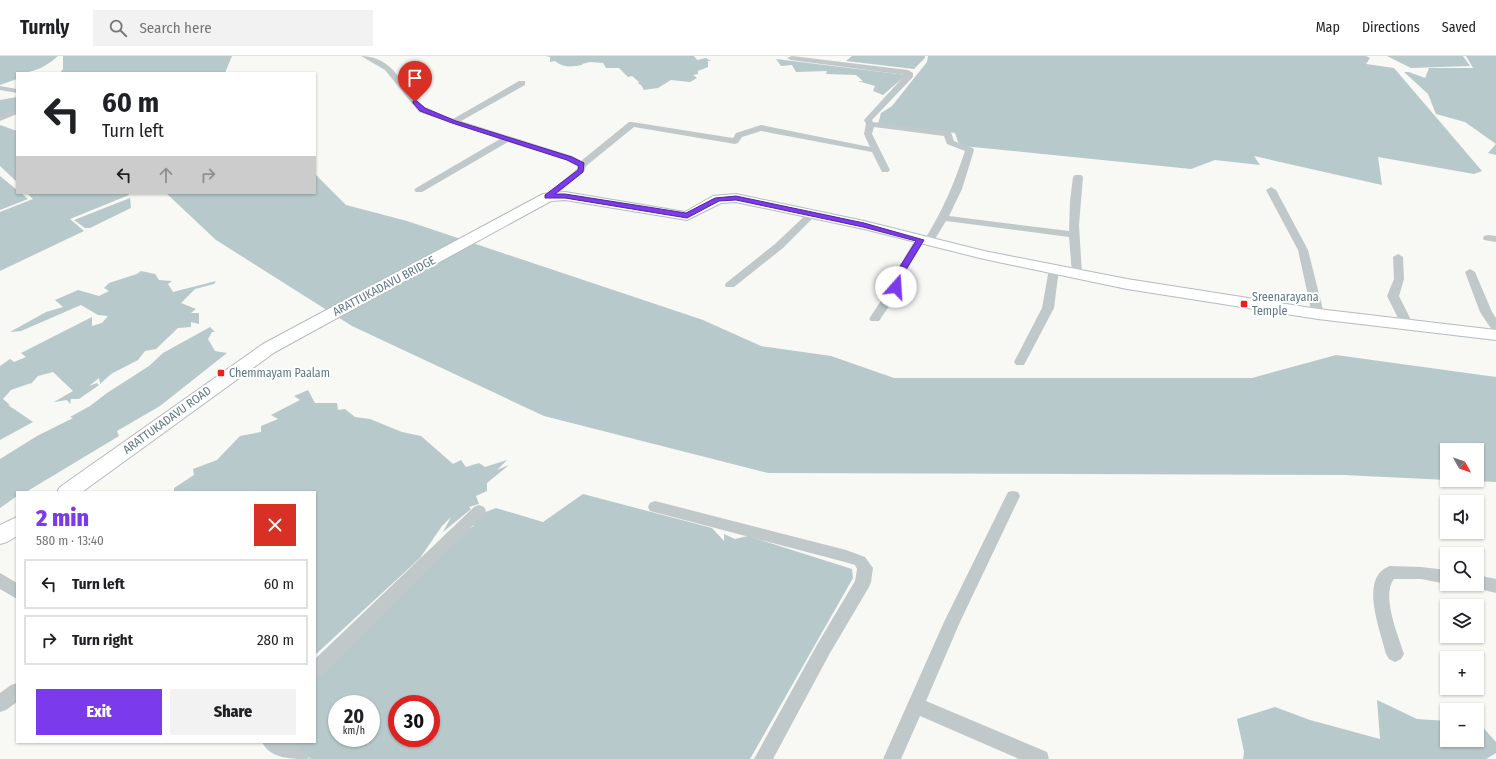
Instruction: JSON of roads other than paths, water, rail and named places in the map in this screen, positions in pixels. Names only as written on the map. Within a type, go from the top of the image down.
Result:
[{"type":"main road","points":[[548,197],[565,196],[687,216],[718,199],[736,198],[864,225],[924,241],[1127,284],[1318,314],[1496,336]]},
{"type":"main road","name":"ARATTUKADAVU BRIDGE","points":[[268,348],[548,197]]},
{"type":"main road","name":"ARATTUKADAVU ROAD","points":[[68,491],[207,390],[268,348]]},
{"type":"main road","points":[[0,536],[16,526]]},
{"type":"street","points":[[365,56],[388,68],[422,110],[454,122],[570,158],[582,165]]},
{"type":"street","points":[[791,58],[905,72],[910,74],[868,120],[870,124],[868,134],[874,150],[885,170]]},
{"type":"street","points":[[454,122],[522,83]]},
{"type":"street","points":[[0,88],[16,91]]},
{"type":"street","points":[[0,119],[16,111]]},
{"type":"street","points":[[548,197],[581,170],[582,165],[632,124],[735,141],[739,135],[761,128],[874,150]]},
{"type":"street","points":[[870,124],[948,134],[950,142],[954,145],[965,147],[970,150],[957,189],[943,218],[900,273],[896,287],[875,319]]},
{"type":"street","points":[[419,190],[507,139]]},
{"type":"street","points":[[1077,274],[1074,235],[1074,199],[1078,177]]},
{"type":"street","points":[[1271,190],[1303,250],[1318,314]]},
{"type":"street","points":[[730,286],[779,246],[812,214]]},
{"type":"street","points":[[943,218],[1074,235]]},
{"type":"street","points":[[1398,257],[1399,279],[1393,296],[1407,324]]},
{"type":"street","points":[[1020,362],[1048,308],[1054,269]]},
{"type":"street","points":[[1470,272],[1486,312],[1496,327]]},
{"type":"street","points":[[892,759],[952,622],[1013,496]]},
{"type":"street","points":[[655,508],[846,556],[860,561],[865,568],[863,582],[824,648],[763,759]]},
{"type":"street","points":[[316,669],[479,511]]},
{"type":"street","points":[[1394,654],[1380,598],[1382,582],[1390,572],[1421,573],[1440,576]]},
{"type":"street","points":[[0,580],[16,591]]},
{"type":"street","points":[[1484,583],[1496,586]]},
{"type":"street","points":[[0,704],[16,691]]},
{"type":"street","points":[[916,705],[1040,759]]},
{"type":"street","points":[[273,743],[300,759]]},
{"type":"place","name":"Sreenarayana Temple","points":[[1244,304]]},
{"type":"place","name":"Chemmayam Paalam","points":[[221,373]]}]
